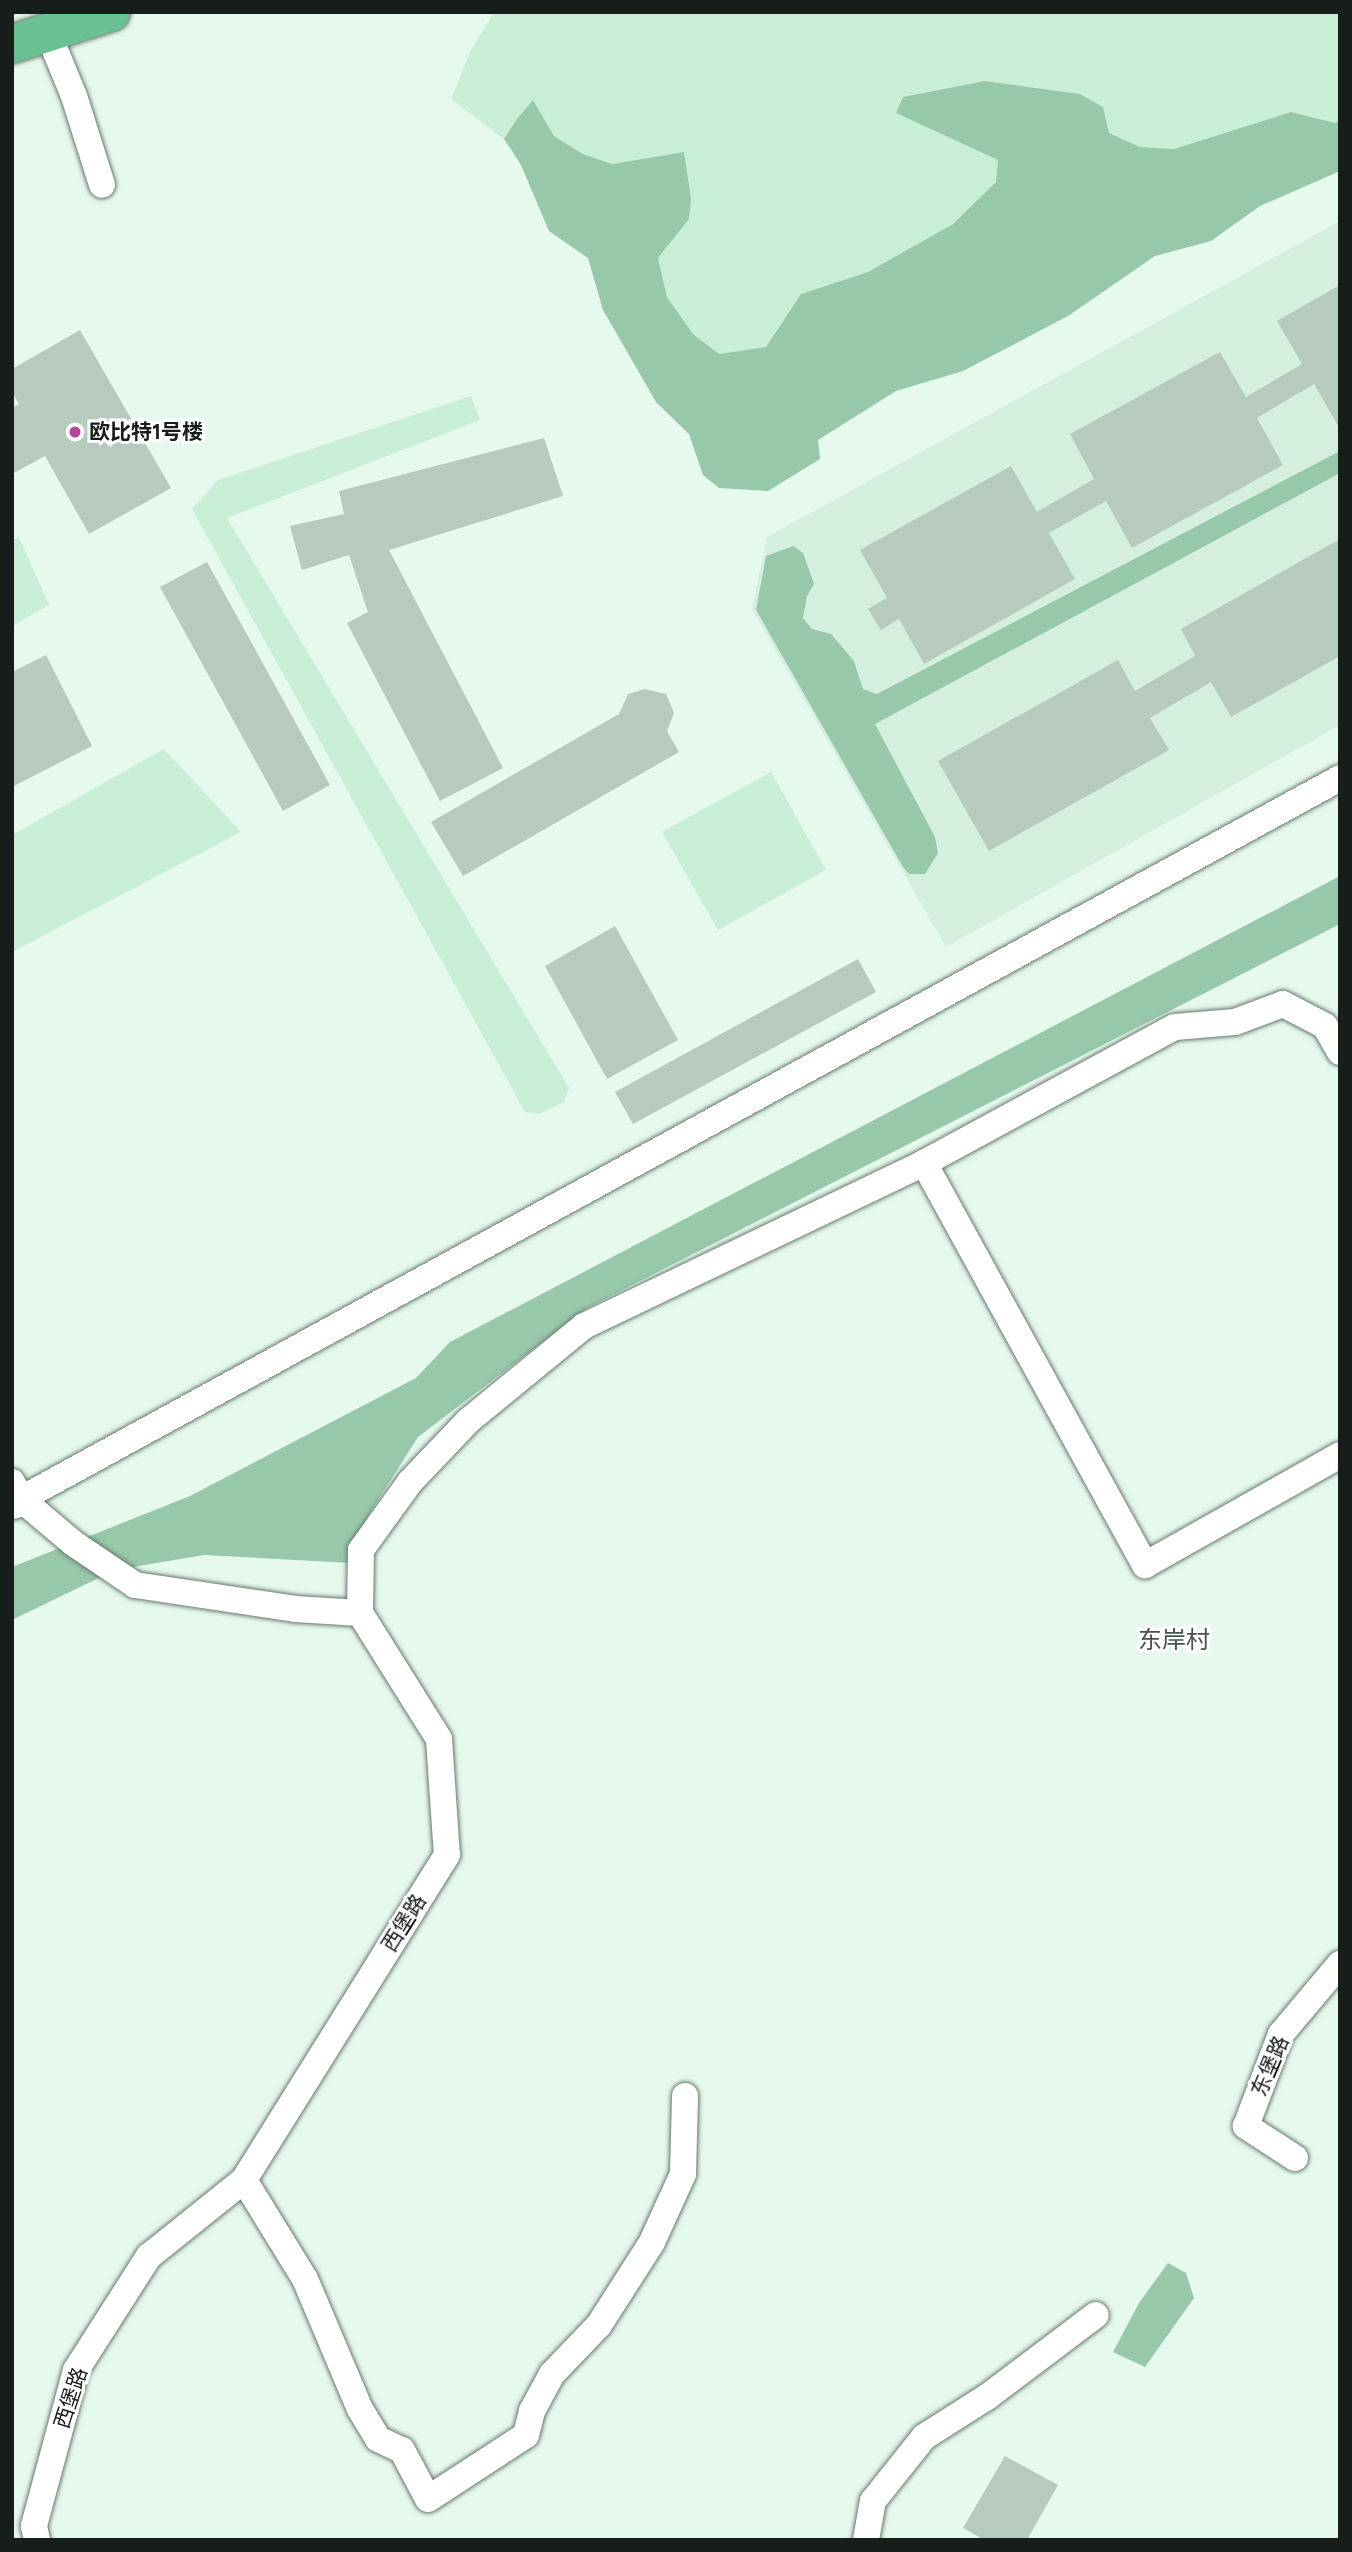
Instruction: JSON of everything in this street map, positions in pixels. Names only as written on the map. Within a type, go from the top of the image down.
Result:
[{"type":"highway","points":[[12,44],[111,12]]},
{"type":"street","points":[[48,33],[74,96],[102,185]]},
{"type":"street","points":[[1340,778],[15,1494],[73,1543],[129,1583],[295,1609],[360,1613],[361,1550],[410,1482],[468,1421],[584,1326],[924,1163],[1175,1027],[1235,1022],[1283,1004],[1325,1026],[1340,1052]]},
{"type":"street","points":[[924,1163],[1145,1565],[1340,1455]]},
{"type":"street","name":"西堡路","points":[[37,2540],[34,2526],[76,2370],[149,2256],[244,2180],[447,1855],[439,1739],[360,1613]]},
{"type":"street","name":"东堡路","points":[[1295,2158],[1246,2126],[1281,2034],[1340,1964]]},
{"type":"street","points":[[244,2180],[305,2278],[360,2409],[378,2439],[402,2450],[428,2499],[526,2435],[532,2411],[552,2374],[599,2325],[652,2242],[682,2174],[685,2096]]},
{"type":"street","points":[[866,2540],[873,2501],[924,2437],[987,2398],[1096,2315]]},
{"type":"shaded area","points":[[494,12],[1338,12],[1340,120],[1335,123],[1291,112],[1174,149],[1140,147],[1109,133],[1103,107],[1080,94],[985,81],[896,113],[999,160],[997,182],[953,224],[868,272],[801,294],[766,347],[719,354],[693,334],[667,297],[658,258],[689,219],[684,152],[612,164],[583,154],[554,136],[533,100],[504,139],[451,99],[471,50]]},
{"type":"shaded area","points":[[985,81],[1080,94],[1103,107],[1109,133],[1140,147],[1174,149],[1291,112],[1335,123],[1340,120],[1340,171],[1260,206],[1211,241],[1155,256],[1068,316],[963,371],[896,391],[818,440],[820,459],[768,491],[719,488],[703,475],[689,434],[656,402],[603,310],[588,258],[549,231],[521,165],[504,139],[517,119],[533,100],[554,136],[583,154],[612,164],[684,152],[691,199],[689,219],[658,258],[667,297],[693,334],[719,354],[766,347],[801,294],[868,272],[953,224],[996,182],[998,160],[896,113],[903,97]]},
{"type":"shaded area","points":[[1340,221],[1340,725],[946,947],[752,609],[767,537]]},
{"type":"shaded area","points":[[471,396],[480,420],[227,518],[569,1088],[564,1102],[539,1114],[525,1112],[192,509],[218,480]]},
{"type":"shaded area","points":[[1340,451],[1340,473],[875,724],[935,837],[938,853],[925,874],[909,874],[903,867],[756,610],[766,556],[793,546],[803,553],[814,584],[807,596],[803,618],[812,629],[831,634],[854,661],[863,689],[877,694]]},
{"type":"shaded area","points":[[19,537],[49,605],[12,626],[12,540]]},
{"type":"shaded area","points":[[164,749],[241,832],[12,952],[12,835]]},
{"type":"shaded area","points":[[771,772],[826,870],[718,930],[662,832]]},
{"type":"shaded area","points":[[1340,876],[1340,924],[587,1308],[418,1437],[368,1516],[350,1563],[204,1555],[115,1570],[12,1620],[12,1567],[190,1496],[416,1378],[450,1342]]},
{"type":"shaded area","points":[[1168,2263],[1186,2273],[1194,2298],[1145,2367],[1113,2352],[1139,2303]]},
{"type":"building","points":[[1340,285],[1340,429],[1314,384],[1257,418],[1283,465],[1132,548],[1106,501],[1049,533],[1075,579],[924,664],[899,619],[881,630],[868,609],[887,598],[860,550],[1011,466],[1037,512],[1094,479],[1070,434],[1220,352],[1246,397],[1302,364],[1277,321]]},
{"type":"building","name":"欧比特1号楼","points":[[80,330],[171,488],[89,534],[45,456],[12,474],[12,408],[19,404],[12,392],[12,369]]},
{"type":"building","points":[[544,438],[563,496],[389,550],[503,768],[440,801],[347,623],[368,612],[349,555],[302,570],[290,526],[344,514],[339,491]]},
{"type":"building","points":[[1340,539],[1340,656],[1231,717],[1211,682],[1150,718],[1169,750],[989,851],[938,761],[1118,660],[1135,691],[1195,656],[1181,629]]},
{"type":"building","points":[[207,562],[330,785],[283,811],[160,587]]},
{"type":"building","points":[[46,655],[92,746],[12,787],[12,672]]},
{"type":"building","points":[[645,689],[666,694],[674,713],[667,731],[679,752],[463,876],[431,822],[619,714],[628,694]]},
{"type":"building","points":[[615,926],[678,1040],[607,1079],[545,966]]},
{"type":"building","points":[[858,959],[876,992],[633,1124],[615,1092]]},
{"type":"building","points":[[1005,2456],[1058,2485],[1027,2540],[984,2540],[963,2528]]},
{"type":"place","name":"欧比特1号楼","points":[[75,432]]},
{"type":"district","name":"东岸村","points":[[1174,1640]]}]
